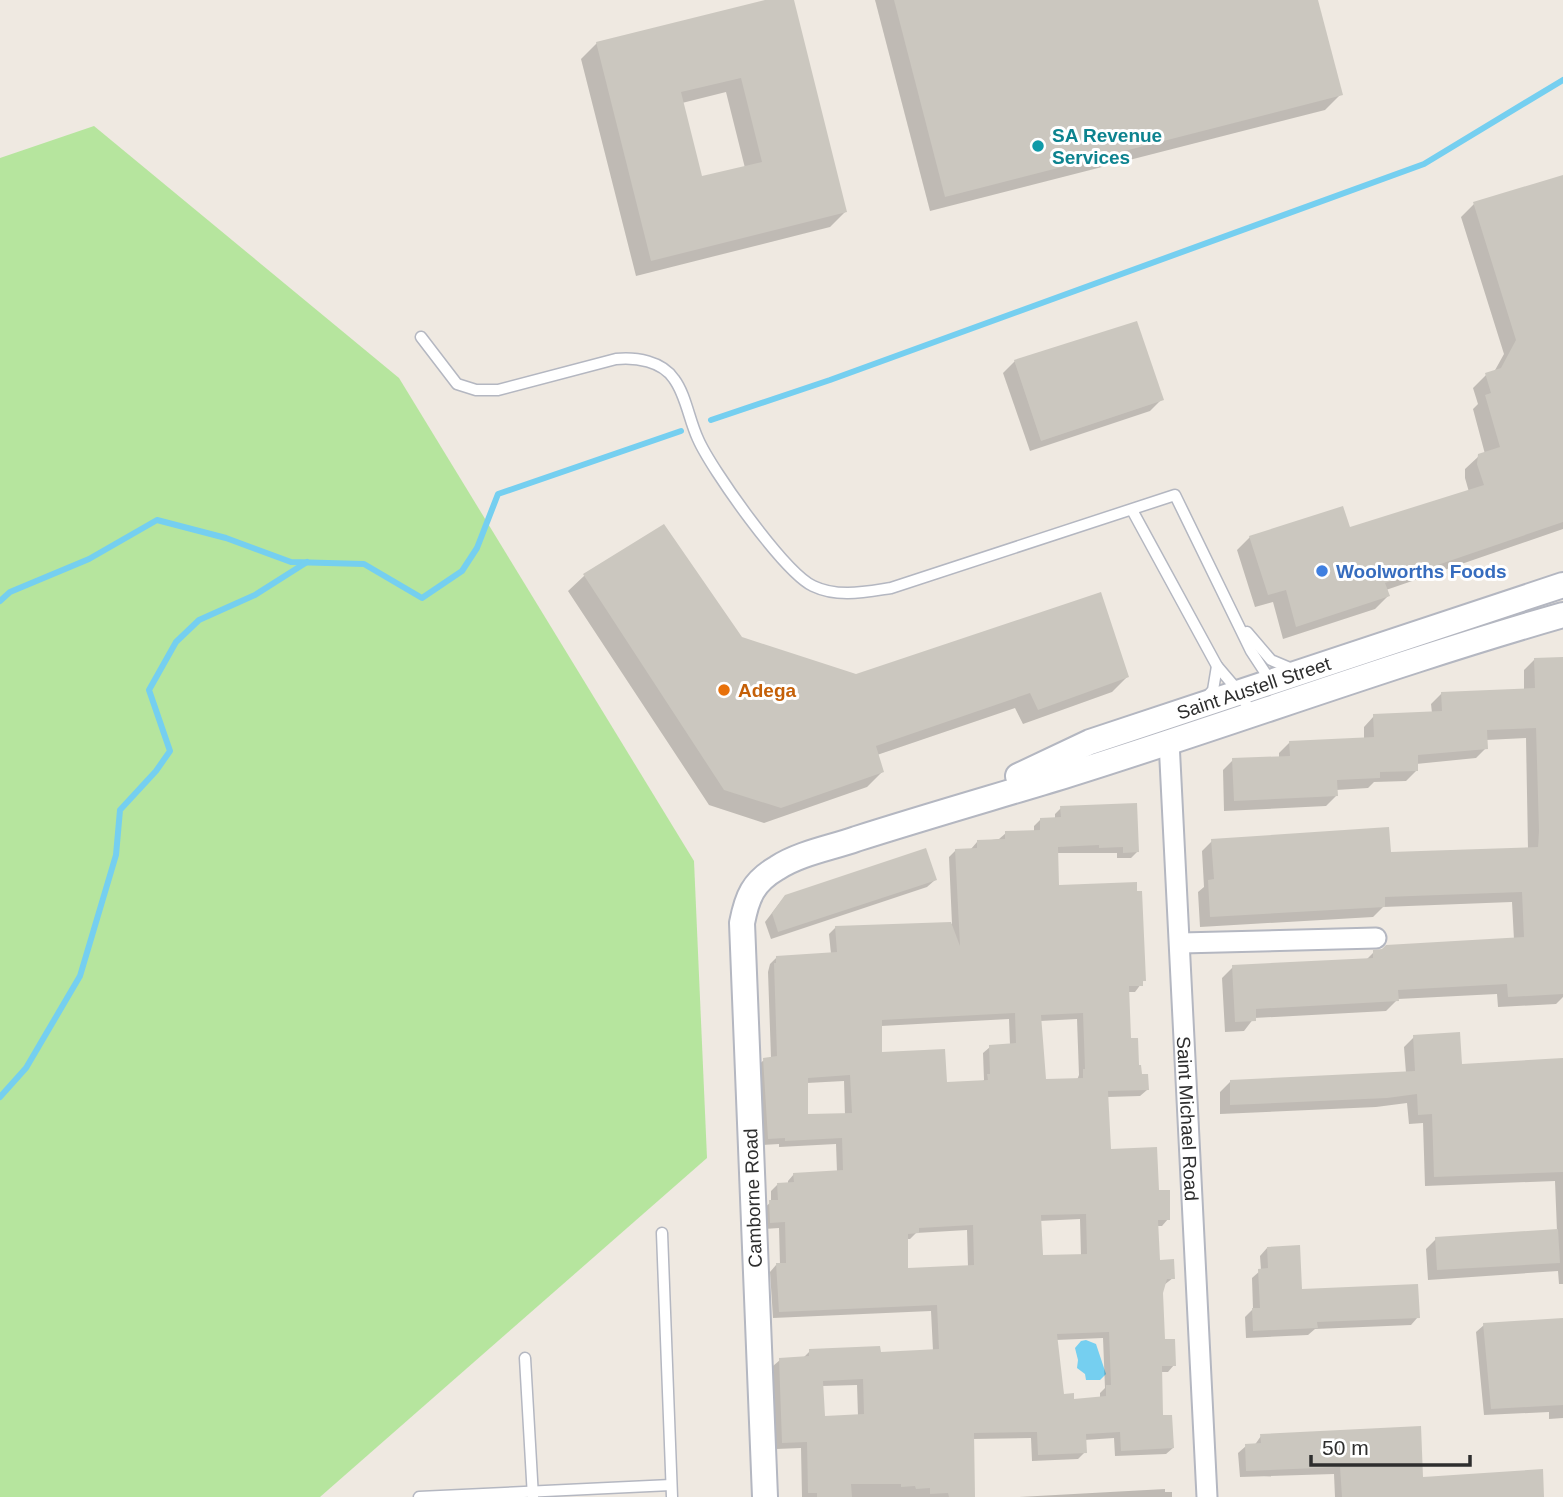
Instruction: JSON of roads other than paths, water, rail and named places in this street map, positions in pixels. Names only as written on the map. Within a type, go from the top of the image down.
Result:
[{"type":"street","name":"Saint Austell Street","points":[[951,808],[1090,743],[1563,585]]},
{"type":"street","name":"Saint Austell Street","points":[[747,899],[763,878],[791,860],[1253,716],[1468,642],[1563,615]]},
{"type":"street","name":"Saint Michael Road","points":[[1169,741],[1207,1497]]},
{"type":"street","name":"Camborne Road","points":[[747,899],[743,936],[765,1497]]},
{"type":"street","points":[[1181,943],[1376,938]]},
{"type":"lane","points":[[421,337],[457,384],[476,390],[498,390],[586,365],[632,358],[664,369],[674,379],[699,441],[741,505],[787,566],[813,586],[852,595],[891,587],[1175,495],[1251,651],[1284,705]]},
{"type":"lane","points":[[1132,510],[1217,666],[1240,693],[1253,716]]},
{"type":"lane","points":[[1235,618],[1265,655],[1278,665],[1309,669],[1335,663]]},
{"type":"lane","points":[[1174,716],[1208,696],[1213,690],[1217,666]]},
{"type":"lane","points":[[662,1233],[672,1497]]},
{"type":"lane","points":[[524,1358],[532,1494]]},
{"type":"lane","points":[[419,1497],[532,1494],[671,1485]]},
{"type":"water","points":[[1081,1341],[1096,1344],[1106,1374],[1100,1380],[1086,1380],[1085,1374],[1077,1368],[1075,1348]]},
{"type":"waterway","points":[[711,420],[830,380],[1424,164],[1563,80]]},
{"type":"waterway","points":[[0,601],[10,592],[89,559],[157,520],[226,538],[291,562],[364,564],[422,598],[462,571],[477,548],[498,494],[681,431]]},
{"type":"waterway","points":[[0,1097],[26,1068],[80,976],[116,855],[120,810],[156,771],[170,751],[149,690],[176,642],[199,620],[255,595],[307,562]]},
{"type":"place","name":"SA Revenue Services","points":[[1038,146]]},
{"type":"place","name":"Woolworths Foods","points":[[1322,571]]},
{"type":"place","name":"Adega","points":[[724,690]]}]
